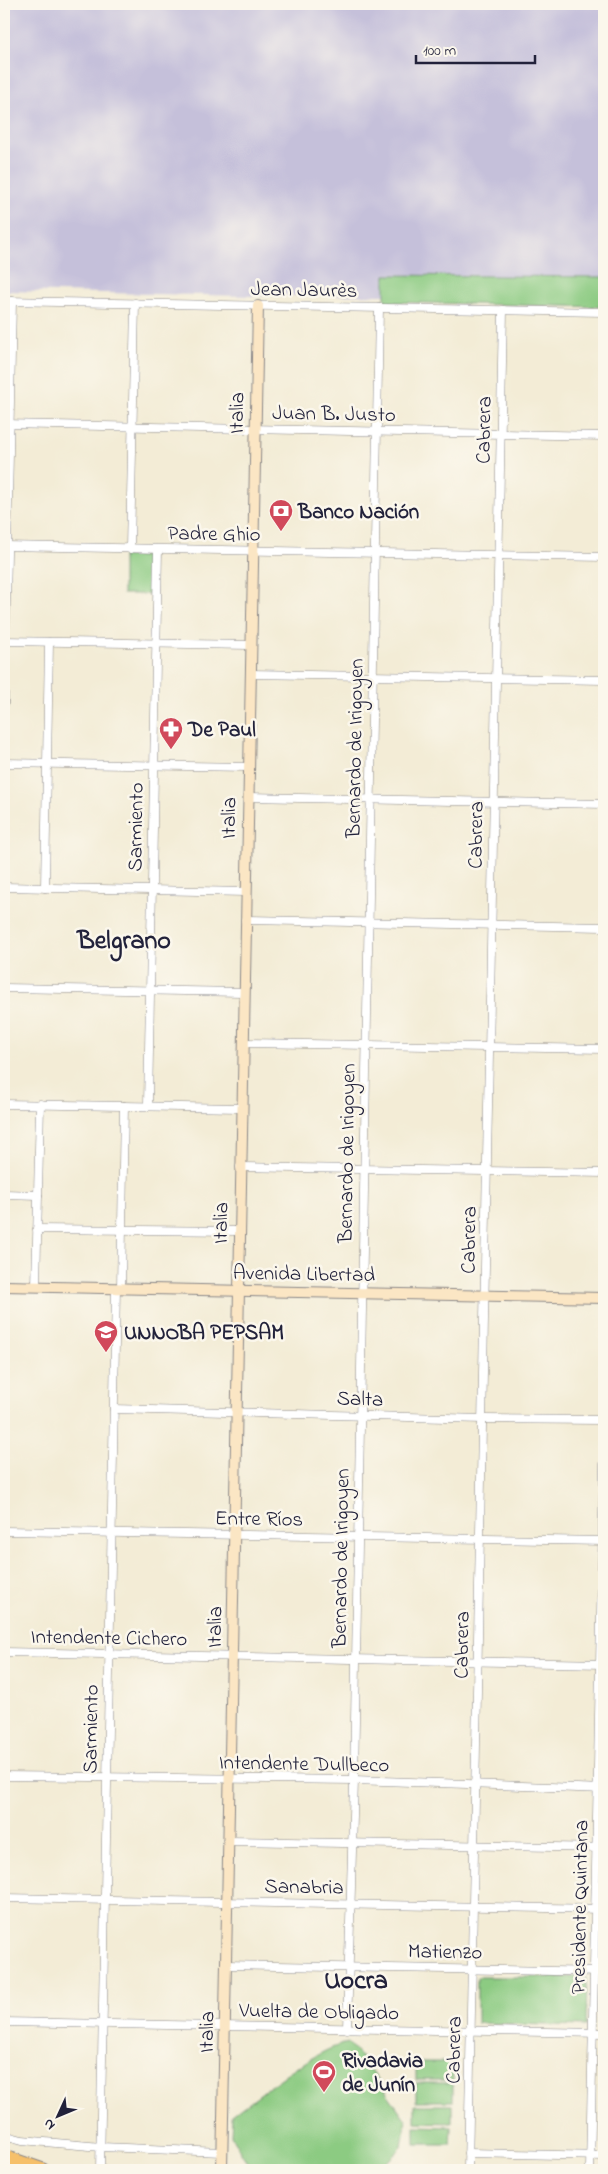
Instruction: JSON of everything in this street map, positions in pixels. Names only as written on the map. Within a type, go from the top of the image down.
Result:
[{"type":"highway","points":[[4,2157],[42,2170]]},
{"type":"street","name":"Jean Jaurès","points":[[8,301],[604,312]]},
{"type":"street","points":[[4,704],[8,301]]},
{"type":"street","points":[[130,549],[135,303]]},
{"type":"street","name":"Italia","points":[[222,2170],[258,306]]},
{"type":"street","name":"Bernardo de Irigoyen","points":[[347,2029],[354,1780],[379,308]]},
{"type":"street","name":"Cabrera","points":[[468,2170],[503,310]]},
{"type":"street","name":"Juan B. Justo","points":[[7,424],[604,436]]},
{"type":"street","name":"Padre Ghio","points":[[5,546],[604,557]]},
{"type":"street","name":"Sarmiento","points":[[148,1106],[158,550]]},
{"type":"street","points":[[4,641],[250,645]]},
{"type":"street","points":[[45,888],[49,642]]},
{"type":"street","points":[[250,674],[604,680]]},
{"type":"street","points":[[4,762],[248,767]]},
{"type":"street","points":[[248,796],[604,804]]},
{"type":"street","points":[[4,887],[246,892]]},
{"type":"street","points":[[245,920],[604,927]]},
{"type":"street","points":[[4,988],[244,992]]},
{"type":"street","points":[[243,1043],[604,1049]]},
{"type":"street","points":[[4,1104],[242,1108]]},
{"type":"street","points":[[36,1287],[40,1104]]},
{"type":"street","name":"Sarmiento","points":[[100,2170],[111,1533],[114,1409],[122,1230],[124,1106]]},
{"type":"street","points":[[240,1166],[604,1172]]},
{"type":"street","points":[[4,1194],[38,1195]]},
{"type":"street","points":[[37,1229],[239,1231]]},
{"type":"street","name":"Avenida Libertad","points":[[4,1286],[604,1298]]},
{"type":"street","name":"Salta","points":[[114,1409],[483,1419],[604,1420]]},
{"type":"street","name":"Presidente Quintana","points":[[590,2170],[595,1972],[600,1909],[604,1464]]},
{"type":"street","name":"Entre Ríos","points":[[4,1531],[604,1541]]},
{"type":"street","name":"Intendente Cichero","points":[[4,1652],[603,1664]]},
{"type":"street","name":"Intendente Dullbeco","points":[[4,1776],[354,1780],[602,1789]]},
{"type":"street","points":[[229,1841],[601,1848]]},
{"type":"street","name":"Sanabria","points":[[4,1898],[600,1909]]},
{"type":"street","name":"Matienzo","points":[[226,1965],[604,1972]]},
{"type":"street","name":"Vuelta de Obligado","points":[[4,2022],[604,2033]]},
{"type":"street","points":[[4,2135],[22,2140],[101,2147],[222,2152]]},
{"type":"street","points":[[468,2154],[604,2156]]},
{"type":"shaded area","points":[[4,4],[604,4],[604,277],[385,275],[385,295],[251,296],[4,291]]},
{"type":"green space","points":[[385,275],[604,277],[604,307],[385,302]]},
{"type":"green space","points":[[123,556],[150,556],[150,594],[123,594]]},
{"type":"green space","points":[[477,1977],[587,1977],[586,2026],[477,2023]]},
{"type":"green space","name":"Rivadavia de Junín","points":[[348,2043],[365,2062],[406,2120],[402,2147],[379,2170],[252,2170],[231,2136],[232,2115],[304,2063],[334,2047]]},
{"type":"green space","points":[[416,2062],[453,2062],[453,2080],[416,2080]]},
{"type":"green space","points":[[416,2083],[453,2083],[453,2101],[416,2101]]},
{"type":"green space","points":[[415,2105],[452,2105],[452,2123],[415,2122]]},
{"type":"green space","points":[[415,2126],[452,2127],[451,2144],[415,2144]]},
{"type":"railway","points":[[595,4],[604,8]]},
{"type":"place","name":"Banco Nación","points":[[281,532]]},
{"type":"place","name":"De Paul","points":[[171,750]]},
{"type":"place","name":"UNNOBA PEPSAM","points":[[106,1353]]},
{"type":"place","name":"Rivadavia de Junín","points":[[324,2093]]},
{"type":"district","name":"Belgrano","points":[[124,939]]},
{"type":"district","name":"Uocra","points":[[356,1979]]}]
